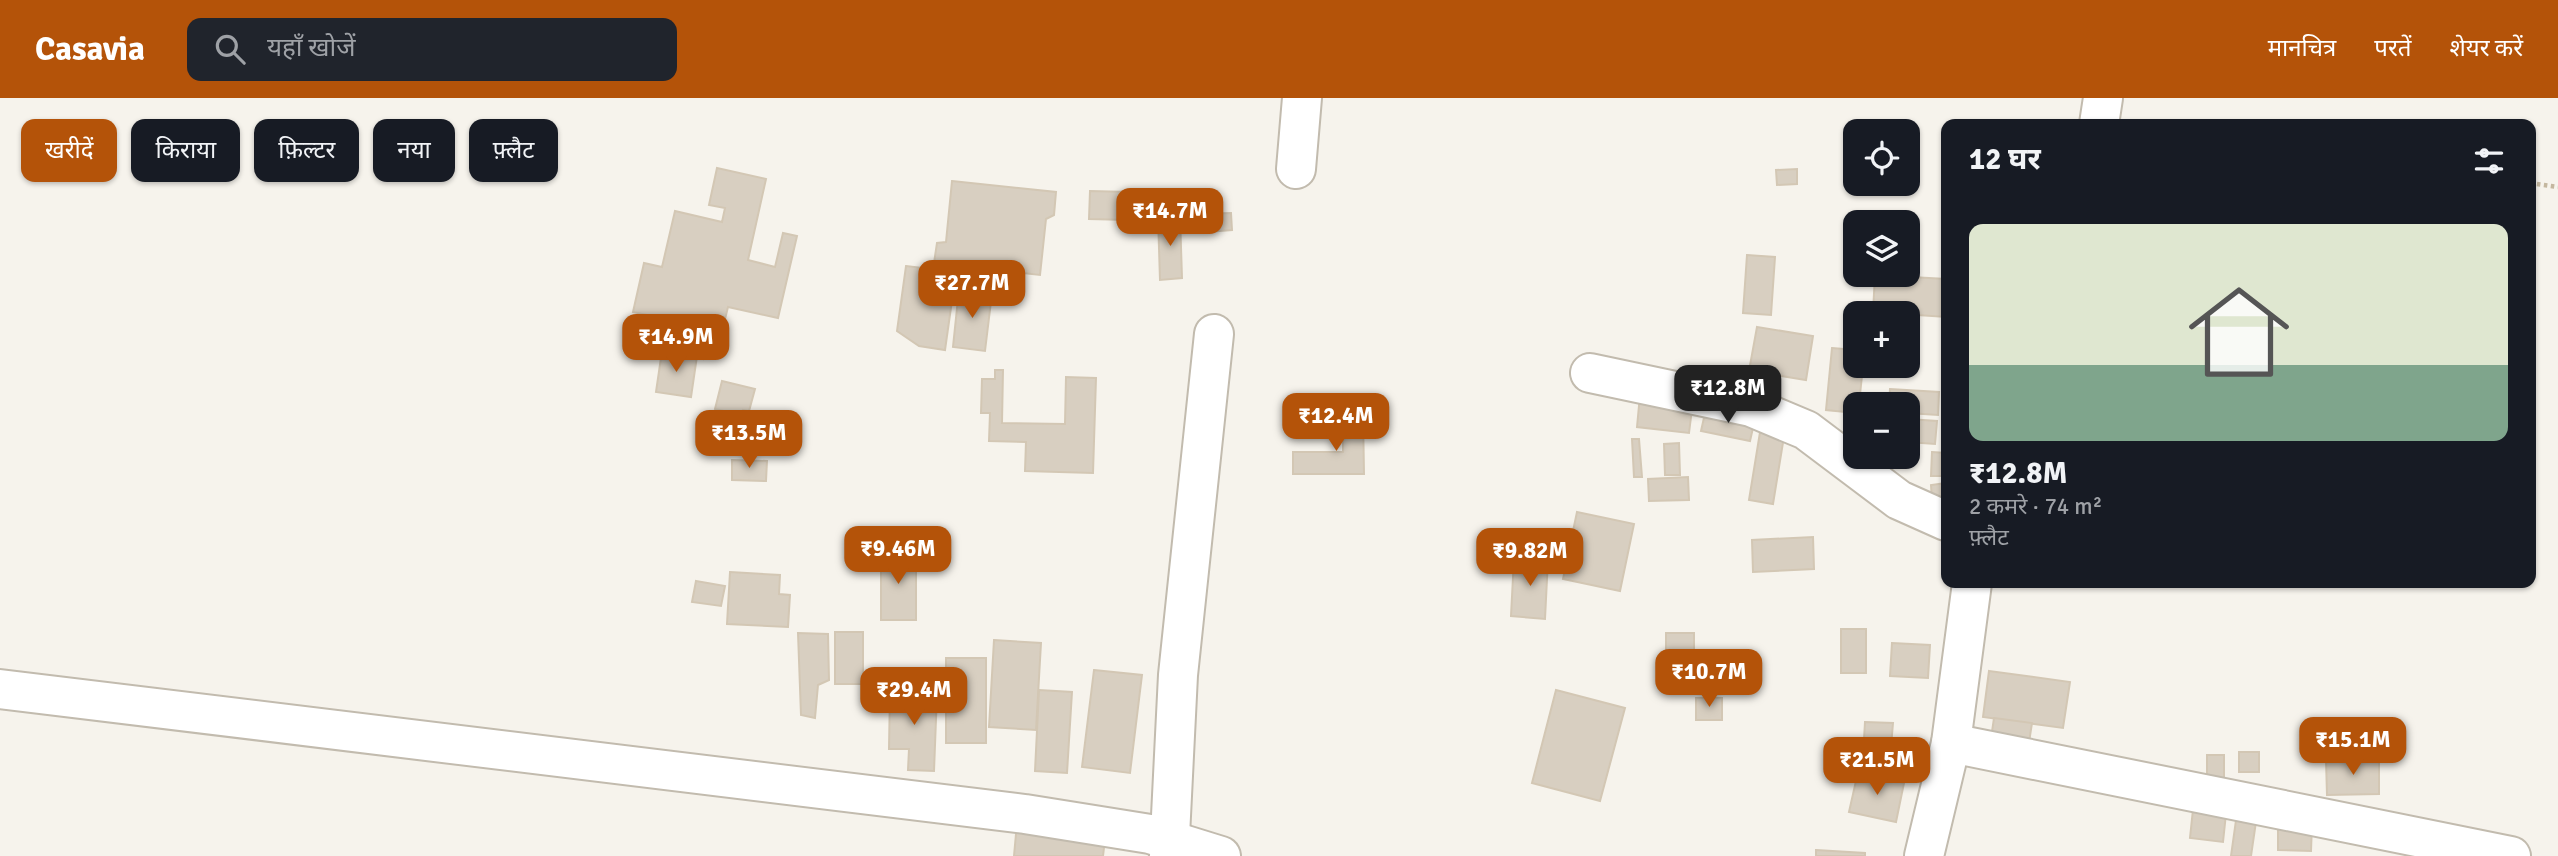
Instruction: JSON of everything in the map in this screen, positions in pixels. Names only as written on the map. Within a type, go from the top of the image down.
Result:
[{"type":"street","points":[[1296,169],[1302,98]]},
{"type":"street","points":[[2100,119],[2103,98]]},
{"type":"street","points":[[1170,848],[1178,675],[1214,334]]},
{"type":"street","points":[[1591,373],[1751,407],[1805,430],[1899,500],[1941,519]]},
{"type":"street","points":[[1924,856],[1951,743],[1971,588]]},
{"type":"street","points":[[0,689],[1107,825],[1170,848],[1221,856]]},
{"type":"street","points":[[1951,743],[2511,856]]},
{"type":"path","points":[[2536,185],[2558,187]]},
{"type":"building","points":[[717,168],[766,179],[748,260],[775,267],[783,233],[797,236],[778,318],[728,307],[722,331],[633,312],[644,263],[662,267],[675,211],[722,222],[725,208],[709,205]]},
{"type":"building","points":[[1797,169],[1797,184],[1777,185],[1776,170]]},
{"type":"building","points":[[952,181],[1056,192],[1054,215],[1046,219],[1040,275],[934,263],[937,243],[946,242]]},
{"type":"building","points":[[1090,191],[1129,192],[1128,220],[1089,219]]},
{"type":"building","points":[[1231,213],[1232,230],[1194,233],[1197,214]]},
{"type":"building","points":[[1158,216],[1180,216],[1182,278],[1160,280]]},
{"type":"building","points":[[1747,255],[1775,257],[1771,315],[1743,313]]},
{"type":"building","points":[[906,266],[956,272],[945,350],[919,346],[897,331]]},
{"type":"building","points":[[1920,278],[1941,279],[1941,317],[1920,315],[1920,301],[1874,301],[1874,287],[1920,287]]},
{"type":"building","points":[[959,289],[992,293],[985,351],[953,347]]},
{"type":"building","points":[[667,321],[710,330],[703,359],[662,351]]},
{"type":"building","points":[[1757,327],[1813,336],[1806,380],[1749,371]]},
{"type":"building","points":[[1832,348],[1843,349],[1843,378],[1862,378],[1860,392],[1843,392],[1843,412],[1826,410]]},
{"type":"building","points":[[662,351],[697,356],[691,397],[656,392]]},
{"type":"building","points":[[995,370],[1003,370],[1002,423],[1065,424],[1066,377],[1096,378],[1093,473],[1025,471],[1026,442],[989,441],[990,413],[981,413],[982,379],[995,379]]},
{"type":"building","points":[[722,381],[755,389],[749,411],[743,410],[742,415],[715,409]]},
{"type":"building","points":[[1890,389],[1939,392],[1938,415],[1920,414],[1920,392],[1890,392]]},
{"type":"building","points":[[1640,395],[1693,401],[1689,433],[1637,427]]},
{"type":"building","points":[[1706,409],[1755,419],[1750,441],[1701,431]]},
{"type":"building","points":[[1343,415],[1363,415],[1364,474],[1293,474],[1293,452],[1343,452]]},
{"type":"building","points":[[1762,420],[1786,424],[1773,504],[1749,500]]},
{"type":"building","points":[[1920,420],[1937,421],[1935,444],[1920,443]]},
{"type":"building","points":[[1632,439],[1639,439],[1642,477],[1634,477]]},
{"type":"building","points":[[1679,443],[1680,475],[1665,475],[1664,444]]},
{"type":"building","points":[[1932,452],[1941,453],[1941,476],[1931,476]]},
{"type":"building","points":[[732,460],[767,461],[766,481],[732,480]]},
{"type":"building","points":[[1688,477],[1689,500],[1649,501],[1648,479]]},
{"type":"building","points":[[1941,484],[1941,500],[1932,501],[1931,485]]},
{"type":"building","points":[[1577,512],[1634,524],[1620,591],[1563,579]]},
{"type":"building","points":[[1813,537],[1814,569],[1753,572],[1752,540]]},
{"type":"building","points":[[881,551],[916,551],[916,620],[881,620]]},
{"type":"building","points":[[1514,558],[1548,559],[1545,619],[1511,616]]},
{"type":"building","points":[[730,572],[780,575],[779,594],[790,595],[788,627],[727,624]]},
{"type":"building","points":[[696,581],[725,586],[721,606],[692,602]]},
{"type":"building","points":[[1841,629],[1866,629],[1866,673],[1841,673]]},
{"type":"building","points":[[835,632],[863,632],[863,684],[835,684]]},
{"type":"building","points":[[798,633],[828,634],[829,680],[818,685],[815,718],[801,715]]},
{"type":"building","points":[[1666,633],[1694,633],[1694,692],[1666,692]]},
{"type":"building","points":[[994,640],[1041,643],[1036,730],[989,727]]},
{"type":"building","points":[[1892,643],[1930,645],[1928,678],[1890,676]]},
{"type":"building","points":[[946,658],[986,658],[986,743],[946,743]]},
{"type":"building","points":[[1094,670],[1142,675],[1130,773],[1082,767]]},
{"type":"building","points":[[1989,671],[2070,682],[2063,728],[1983,717]]},
{"type":"building","points":[[1039,690],[1072,692],[1067,773],[1035,771]]},
{"type":"building","points":[[1556,690],[1625,708],[1600,801],[1532,783]]},
{"type":"building","points":[[890,692],[937,693],[934,771],[908,770],[909,749],[889,749]]},
{"type":"building","points":[[1696,698],[1722,698],[1722,720],[1696,720]]},
{"type":"building","points":[[1994,718],[2032,723],[2028,749],[1990,745]]},
{"type":"building","points":[[1865,722],[1893,723],[1890,758],[1863,757]]},
{"type":"building","points":[[2239,752],[2259,752],[2259,772],[2239,772]]},
{"type":"building","points":[[2207,755],[2224,755],[2224,784],[2207,784]]},
{"type":"building","points":[[2379,758],[2379,794],[2327,795],[2326,760]]},
{"type":"building","points":[[1858,772],[1904,783],[1896,822],[1849,812]]},
{"type":"building","points":[[2194,800],[2227,804],[2223,842],[2190,838]]},
{"type":"building","points":[[2237,813],[2257,815],[2251,856],[2231,856]]},
{"type":"building","points":[[1017,823],[1106,831],[1103,856],[1014,856]]},
{"type":"building","points":[[2278,824],[2312,824],[2311,851],[2278,850]]},
{"type":"building","points":[[1816,850],[1865,853],[1865,856],[1816,856]]}]
